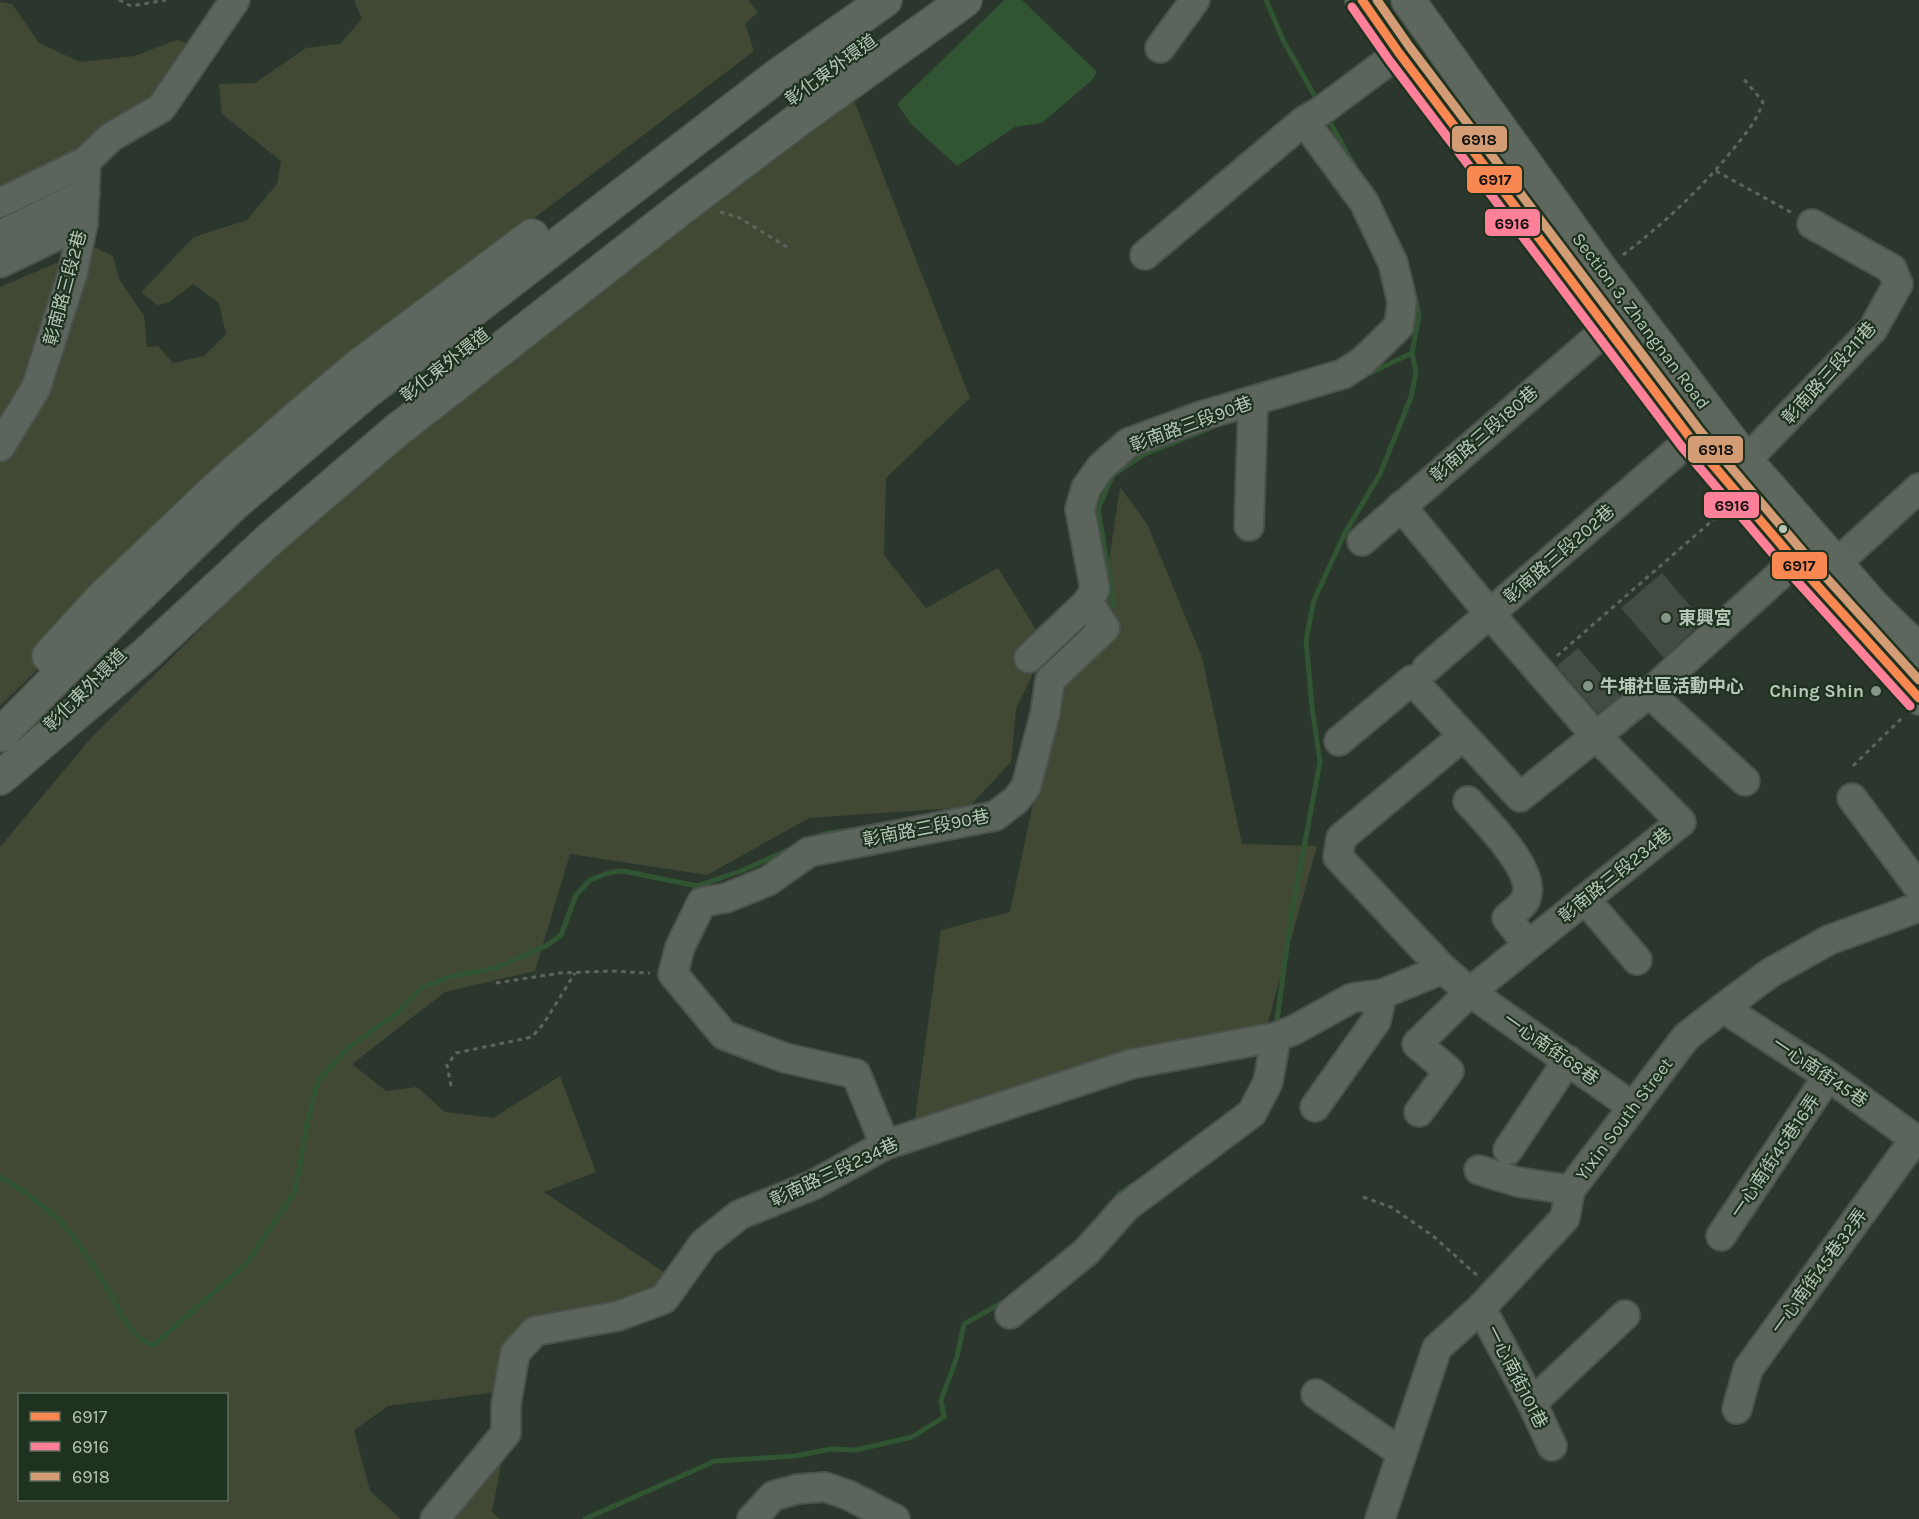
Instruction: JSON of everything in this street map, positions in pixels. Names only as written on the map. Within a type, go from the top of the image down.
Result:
[{"type":"main road","points":[[0,723],[39,667],[100,600],[216,489],[356,368],[846,0]]},
{"type":"main road","name":"彰化東外環道","points":[[0,777],[235,503],[365,393],[768,83],[885,0]]},
{"type":"main road","name":"彰化東外環道","points":[[0,735],[254,524],[382,414],[793,96],[929,0]]},
{"type":"main road","points":[[0,777],[146,654],[270,539],[396,431],[688,203],[806,114],[965,0]]},
{"type":"main road","name":"Section 3, Zhangnan Road","points":[[1362,0],[1398,53],[1691,439],[1837,563],[1874,607],[1919,651]]},
{"type":"main road","name":"Section 3, Zhangnan Road","points":[[1408,0],[1602,271],[1738,479],[1796,561],[1915,704]]},
{"type":"street","points":[[0,203],[86,161],[111,137],[161,108],[236,0]]},
{"type":"street","points":[[1160,48],[1195,0]]},
{"type":"street","points":[[1145,255],[1318,112],[1398,53]]},
{"type":"street","name":"彰南路三段90巷","points":[[673,974],[681,947],[702,902],[726,898],[768,881],[809,852],[995,816],[1016,800],[1026,787],[1045,714],[1050,680],[1105,628],[1088,602],[1095,589],[1080,508],[1086,488],[1101,467],[1128,443],[1201,416],[1343,374],[1363,361],[1399,326],[1402,302],[1394,263],[1318,112]]},
{"type":"street","name":"彰南路三段2巷","points":[[0,447],[36,388],[73,272],[83,223],[86,161]]},
{"type":"street","points":[[0,235],[86,193]]},
{"type":"street","points":[[0,263],[83,223]]},
{"type":"street","name":"彰南路三段211巷","points":[[1738,479],[1908,289],[1892,269],[1812,224]]},
{"type":"street","name":"彰南路三段180巷","points":[[1362,541],[1608,328]]},
{"type":"street","points":[[1249,526],[1253,402]]},
{"type":"street","name":"彰南路三段202巷","points":[[1427,668],[1691,439]]},
{"type":"street","points":[[1340,741],[1412,680],[1520,797],[1649,693],[1796,561],[1837,563],[1919,488]]},
{"type":"street","points":[[1401,506],[1490,614],[1596,736]]},
{"type":"street","points":[[1029,658],[1088,602]]},
{"type":"street","points":[[1874,607],[1919,625]]},
{"type":"street","points":[[1649,693],[1745,781]]},
{"type":"street","name":"一心南街68巷","points":[[1463,736],[1341,838],[1338,856],[1443,969],[1470,992],[1633,1107]]},
{"type":"street","name":"彰南路三段234巷","points":[[1419,1112],[1449,1071],[1418,1044],[1470,992],[1681,822],[1596,736]]},
{"type":"street","points":[[1852,798],[1919,888]]},
{"type":"street","points":[[1468,801],[1514,854],[1528,885],[1526,899],[1507,918],[1528,945]]},
{"type":"street","points":[[1585,899],[1637,960]]},
{"type":"street","name":"Yixin South Street","points":[[1380,1519],[1437,1348],[1488,1300],[1565,1218],[1570,1190],[1686,1037],[1770,973],[1829,940],[1919,907]]},
{"type":"street","name":"彰南路三段234巷","points":[[435,1519],[506,1433],[506,1405],[515,1353],[535,1331],[618,1316],[664,1299],[705,1243],[740,1215],[813,1185],[885,1145],[1131,1064],[1276,1037],[1294,1030],[1352,998],[1382,994],[1443,969]]},
{"type":"street","points":[[673,974],[724,1035],[784,1058],[856,1074],[885,1145]]},
{"type":"street","points":[[1316,1107],[1376,1021],[1382,994]]},
{"type":"street","name":"一心南街45巷","points":[[1723,1008],[1828,1076],[1915,1139]]},
{"type":"street","points":[[1010,1314],[1086,1252],[1126,1207],[1252,1113],[1268,1082],[1276,1037]]},
{"type":"street","points":[[1508,1150],[1568,1060]]},
{"type":"street","name":"一心南街45巷16弄","points":[[1721,1236],[1828,1076]]},
{"type":"street","name":"一心南街45巷32弄","points":[[1737,1409],[1748,1369],[1915,1139]]},
{"type":"street","points":[[1479,1170],[1518,1182],[1570,1190]]},
{"type":"street","name":"一心南街101巷","points":[[1488,1300],[1552,1446]]},
{"type":"street","points":[[1532,1403],[1625,1315]]},
{"type":"street","points":[[1316,1394],[1402,1453]]},
{"type":"street","points":[[752,1519],[773,1496],[798,1489],[825,1487],[848,1495],[886,1517]]},
{"type":"path","points":[[119,0],[131,6],[166,0]]},
{"type":"path","points":[[1602,271],[1650,234],[1716,171],[1758,116],[1763,102],[1743,78]]},
{"type":"path","points":[[1716,171],[1812,224]]},
{"type":"path","points":[[688,203],[738,217],[787,247]]},
{"type":"path","points":[[1539,671],[1738,479]]},
{"type":"path","points":[[1853,766],[1915,704]]},
{"type":"path","points":[[496,983],[575,973],[612,971],[673,974]]},
{"type":"path","points":[[451,1086],[447,1065],[456,1053],[532,1037],[544,1023],[575,973]]},
{"type":"path","points":[[1363,1197],[1391,1207],[1433,1236],[1488,1300]]},
{"type":"shaded area","points":[[354,0],[748,0],[758,12],[745,24],[754,51],[516,232],[200,509],[0,706],[0,287],[94,247],[113,256],[119,279],[144,316],[147,347],[158,346],[173,363],[204,356],[226,334],[219,303],[193,284],[168,303],[157,305],[141,292],[194,237],[247,220],[277,184],[281,161],[222,114],[219,84],[255,83],[306,48],[340,44],[362,19]]},
{"type":"shaded area","points":[[1004,0],[1022,0],[1097,72],[1092,80],[1042,123],[1015,127],[957,166],[911,124],[897,104]]},
{"type":"shaded area","points":[[0,2],[12,4],[39,43],[80,62],[135,56],[176,40],[197,46],[167,91],[0,214]]},
{"type":"shaded area","points":[[854,100],[970,398],[886,478],[884,555],[926,608],[998,568],[1046,646],[1016,709],[1011,762],[969,807],[809,818],[707,875],[570,854],[535,971],[445,992],[352,1064],[386,1091],[417,1087],[445,1112],[493,1118],[560,1076],[596,1172],[544,1192],[680,1283],[534,1339],[497,1392],[388,1406],[354,1430],[370,1491],[401,1519],[0,1519],[0,847],[91,738],[322,508],[726,177]]},
{"type":"shaded area","points":[[1120,487],[1147,524],[1202,657],[1242,844],[1317,846],[1268,1022],[1158,1046],[983,1106],[915,1119],[941,930],[1010,912],[1054,704],[1107,574]]},
{"type":"shaded area","points":[[493,1452],[501,1465],[492,1512],[500,1519],[439,1519]]},
{"type":"building","name":"東興宮","points":[[1662,573],[1703,621],[1664,658],[1621,608]]},
{"type":"building","name":"牛埔社區活動中心","points":[[1578,648],[1620,696],[1598,713],[1557,666]]},
{"type":"waterway","points":[[1266,0],[1283,40],[1318,102]]},
{"type":"waterway","points":[[1327,117],[1355,167]]},
{"type":"waterway","points":[[1366,375],[1412,353],[1419,315],[1415,297]]},
{"type":"waterway","points":[[1277,1020],[1291,917],[1320,762],[1306,640],[1314,600],[1345,533],[1380,474],[1411,397],[1416,372],[1412,353]]},
{"type":"waterway","points":[[1105,612],[1114,604],[1098,509],[1113,475],[1143,455],[1210,428]]},
{"type":"waterway","points":[[1054,658],[1065,644],[1088,625]]},
{"type":"waterway","points":[[815,838],[823,834],[850,830]]},
{"type":"waterway","points":[[0,1177],[33,1199],[63,1224],[93,1265],[131,1330],[154,1345],[246,1264],[295,1192],[307,1124],[318,1081],[347,1049],[397,1013],[422,987],[453,976],[495,968],[546,946],[561,935],[576,895],[590,880],[611,872],[623,871],[697,886],[741,871],[790,849]]},
{"type":"waterway","points":[[1115,1200],[1119,1194],[1132,1185]]},
{"type":"waterway","points":[[585,1519],[715,1461],[795,1456],[831,1449],[856,1450],[912,1437],[944,1417],[941,1400],[957,1357],[964,1324],[1005,1301]]},
{"type":"transit line","name":"6917","points":[[1362,0],[1399,53],[1691,439],[1795,561],[1919,698]]},
{"type":"transit line","name":"6918","points":[[1377,0],[1409,46],[1700,431],[1804,553],[1919,680]]},
{"type":"transit line","name":"6916","points":[[1352,7],[1389,60],[1682,447],[1786,569],[1910,706]]},
{"type":"place","name":"東興宮","points":[[1666,618]]},
{"type":"place","name":"牛埔社區活動中心","points":[[1588,686]]},
{"type":"place","name":"Ching Shin","points":[[1876,691]]}]
